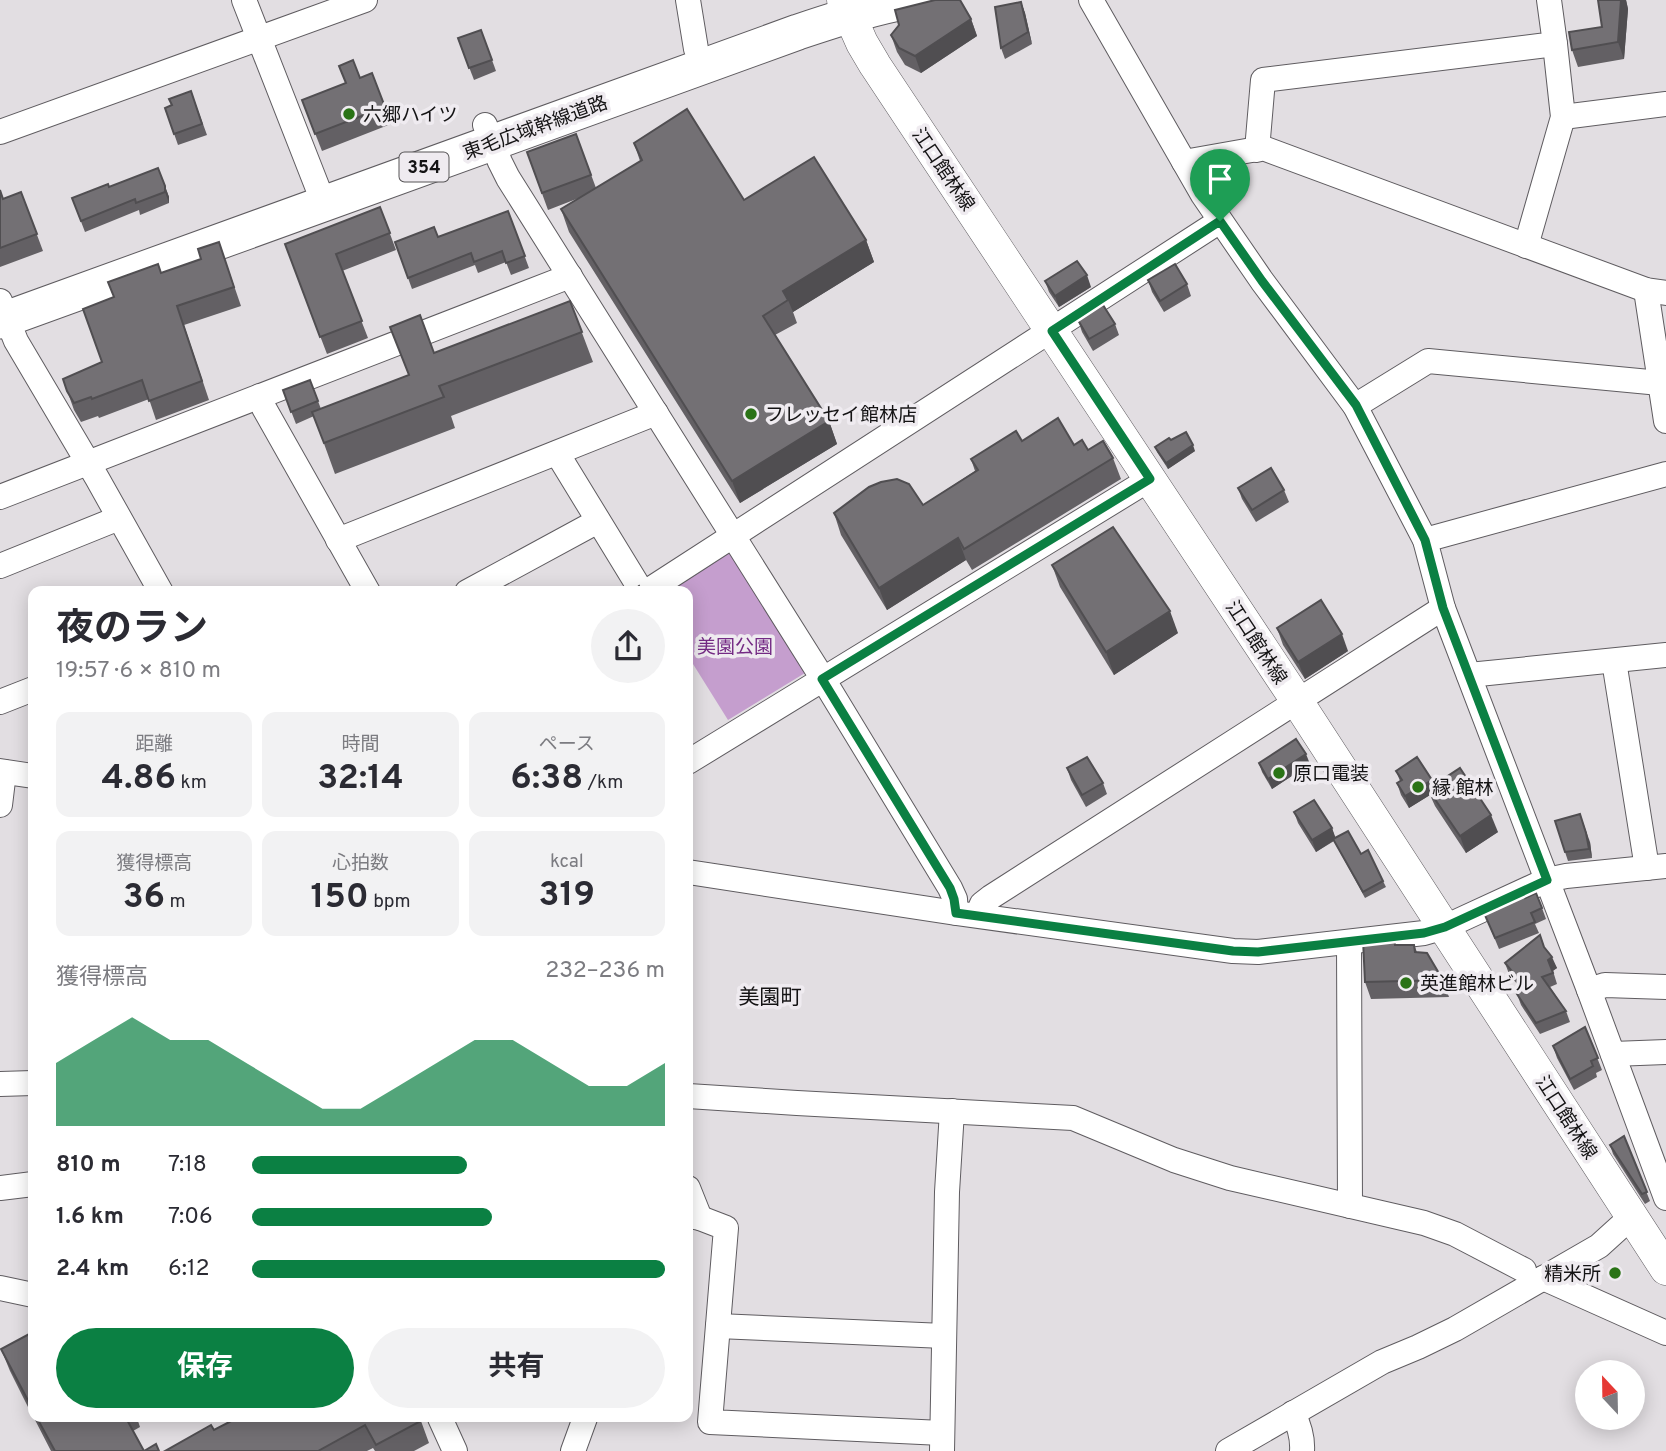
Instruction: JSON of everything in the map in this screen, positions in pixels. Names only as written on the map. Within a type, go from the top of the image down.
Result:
[{"type":"highway","name":"東毛広域幹線道路","points":[[488,134],[696,48],[841,5],[889,5],[914,0]]},
{"type":"highway","name":"東毛広域幹線道路","points":[[2,310],[841,5]]},
{"type":"main road","name":"江口館林線","points":[[841,5],[875,65],[1297,701],[1666,1269]]},
{"type":"street","points":[[244,0],[320,195]]},
{"type":"street","points":[[0,132],[365,0]]},
{"type":"street","points":[[688,0],[696,48]]},
{"type":"street","points":[[1091,0],[1220,221],[1356,405],[1425,540],[1443,608],[1590,990],[1666,1198]]},
{"type":"street","points":[[1526,246],[1563,117],[1549,0]]},
{"type":"street","points":[[1257,150],[1263,80],[1555,44]]},
{"type":"street","points":[[1563,117],[1666,104]]},
{"type":"street","points":[[488,134],[508,178],[822,679],[950,888],[954,899],[967,914]]},
{"type":"street","points":[[1184,162],[1263,149],[1656,292],[1660,383],[1666,421]]},
{"type":"street","points":[[654,586],[1220,221]]},
{"type":"street","points":[[0,497],[570,276]]},
{"type":"street","points":[[2,310],[16,341],[158,586]]},
{"type":"street","points":[[1356,405],[1428,361],[1660,383]]},
{"type":"street","points":[[260,396],[264,408],[365,586]]},
{"type":"street","points":[[338,540],[656,413]]},
{"type":"street","points":[[556,453],[640,586]]},
{"type":"street","points":[[1425,540],[1666,474]]},
{"type":"street","points":[[693,759],[1150,479]]},
{"type":"street","points":[[0,566],[119,518]]},
{"type":"street","points":[[478,586],[598,521]]},
{"type":"street","points":[[967,914],[1443,608]]},
{"type":"street","points":[[1469,675],[1666,655]]},
{"type":"street","points":[[693,873],[1233,951],[1258,952],[1424,933],[1445,927],[1547,880],[1657,867],[1614,661]]},
{"type":"street","points":[[0,702],[28,691]]},
{"type":"street","points":[[0,805],[2,771],[28,775]]},
{"type":"street","points":[[1349,942],[1350,1206]]},
{"type":"street","points":[[1590,990],[1605,985],[1666,987]]},
{"type":"street","points":[[1613,1054],[1666,1052]]},
{"type":"street","points":[[0,1084],[28,1083]]},
{"type":"street","points":[[693,1096],[1073,1118],[1174,1160],[1230,1178],[1424,1223],[1455,1234],[1533,1274],[1666,1333]]},
{"type":"street","points":[[693,1222],[726,1228],[710,1422],[942,1442],[947,1192],[952,1111]]},
{"type":"street","points":[[0,1188],[28,1185]]},
{"type":"street","points":[[1228,1451],[1382,1362],[1455,1329],[1590,1232],[1631,1217]]},
{"type":"street","points":[[0,1288],[28,1294]]},
{"type":"street","points":[[718,1326],[944,1336]]},
{"type":"street","points":[[1293,1413],[1299,1425],[1302,1451]]},
{"type":"street","points":[[442,1422],[455,1451]]},
{"type":"street","points":[[573,1451],[584,1422]]},
{"type":"green space","name":"美園公園","points":[[729,552],[805,673],[728,720],[693,664],[693,586],[675,586]]},
{"type":"building","points":[[935,0],[960,0],[971,19],[915,56],[899,48],[891,35],[899,25],[895,10]]},
{"type":"building","points":[[1598,0],[1621,0],[1618,42],[1572,50],[1569,32],[1602,27]]},
{"type":"building","points":[[1021,2],[1028,32],[1001,48],[995,7]]},
{"type":"building","points":[[481,30],[492,60],[469,68],[458,38]]},
{"type":"building","points":[[353,60],[360,78],[372,73],[385,107],[315,134],[302,100],[346,83],[339,66]]},
{"type":"building","points":[[191,91],[202,124],[174,134],[165,108],[172,105],[169,99]]},
{"type":"building","points":[[687,109],[744,200],[814,157],[866,240],[783,291],[788,300],[763,316],[829,421],[732,481],[561,209],[642,160],[634,143]]},
{"type":"building","points":[[576,134],[591,175],[542,193],[527,152]]},
{"type":"building","points":[[158,168],[165,192],[136,203],[135,199],[81,221],[72,198]]},
{"type":"building","points":[[0,190],[3,199],[21,192],[37,234],[0,248]]},
{"type":"building","points":[[380,207],[390,233],[336,254],[362,321],[320,337],[285,244]]},
{"type":"building","points":[[508,211],[525,256],[506,263],[502,251],[474,262],[471,253],[408,278],[395,242],[434,227],[438,237]]},
{"type":"building","points":[[219,242],[234,287],[177,306],[202,381],[149,401],[142,380],[74,403],[63,379],[102,362],[83,309],[114,297],[108,282],[158,264],[161,273],[201,259],[198,249]]},
{"type":"building","points":[[1077,261],[1087,275],[1055,296],[1045,281]]},
{"type":"building","points":[[1175,264],[1187,284],[1160,301],[1148,280]]},
{"type":"building","points":[[570,301],[582,332],[439,386],[444,397],[324,443],[312,412],[409,375],[390,327],[420,315],[434,353]]},
{"type":"building","points":[[1103,305],[1115,324],[1089,339],[1078,320]]},
{"type":"building","points":[[310,380],[318,401],[291,412],[283,390]]},
{"type":"building","points":[[1058,418],[1074,445],[1082,440],[1088,450],[1103,441],[1113,458],[964,549],[958,538],[879,588],[834,513],[869,487],[897,479],[909,484],[923,505],[978,470],[971,459],[1016,431],[1022,441]]},
{"type":"building","points":[[1186,432],[1193,445],[1166,463],[1155,447]]},
{"type":"building","points":[[1271,468],[1284,490],[1252,510],[1238,488]]},
{"type":"building","points":[[1113,527],[1170,611],[1106,652],[1052,565]]},
{"type":"building","points":[[1321,600],[1342,634],[1298,662],[1277,628]]},
{"type":"building","points":[[1296,739],[1306,754],[1268,779],[1259,763]]},
{"type":"building","points":[[1087,757],[1103,783],[1082,795],[1067,768]]},
{"type":"building","points":[[1417,757],[1432,780],[1405,796],[1397,783],[1402,780],[1396,771]]},
{"type":"building","points":[[1460,768],[1491,815],[1460,836],[1428,789]]},
{"type":"building","points":[[1314,800],[1332,828],[1312,840],[1294,812]]},
{"type":"building","points":[[1580,814],[1589,849],[1565,852],[1555,821]]},
{"type":"building","points":[[1348,831],[1361,854],[1368,850],[1383,881],[1363,892],[1333,839]]},
{"type":"building","points":[[1536,893],[1542,908],[1531,913],[1535,922],[1495,938],[1484,913],[1524,894],[1525,898]]},
{"type":"building","points":[[1540,935],[1544,947],[1552,957],[1548,960],[1553,973],[1542,977],[1566,1011],[1536,1023],[1517,994],[1526,988],[1505,963]]},
{"type":"building","points":[[1363,940],[1394,940],[1395,945],[1414,945],[1415,952],[1427,953],[1443,980],[1365,982]]},
{"type":"building","points":[[1585,1027],[1598,1058],[1591,1061],[1593,1066],[1570,1079],[1553,1046]]},
{"type":"building","points":[[1624,1136],[1647,1192],[1642,1194],[1610,1145]]},
{"type":"building","points":[[28,1335],[28,1400],[1,1349]]},
{"type":"building","points":[[39,1422],[128,1422],[144,1451],[55,1451]]},
{"type":"building","points":[[229,1422],[419,1422],[376,1445],[365,1425],[318,1451],[165,1451],[211,1425],[214,1430]]},
{"type":"building","points":[[156,1444],[159,1451],[144,1451]]},
{"type":"place","name":"六郷ハイツ","points":[[349,114]]},
{"type":"place","name":"フレッセイ館林店","points":[[751,414]]},
{"type":"place","name":"原口電装","points":[[1279,773]]},
{"type":"place","name":"縁 館林","points":[[1418,787]]},
{"type":"place","name":"英進館林ビル","points":[[1406,983]]},
{"type":"place","name":"精米所","points":[[1615,1273]]},
{"type":"district","name":"美園町","points":[[770,997]]},
{"type":"route","points":[[1220,221],[1356,405],[1425,540],[1443,608],[1547,880],[1445,927],[1424,933],[1258,952],[1233,951],[956,913],[950,888],[822,679],[1150,479],[1052,331],[1220,221]]}]
